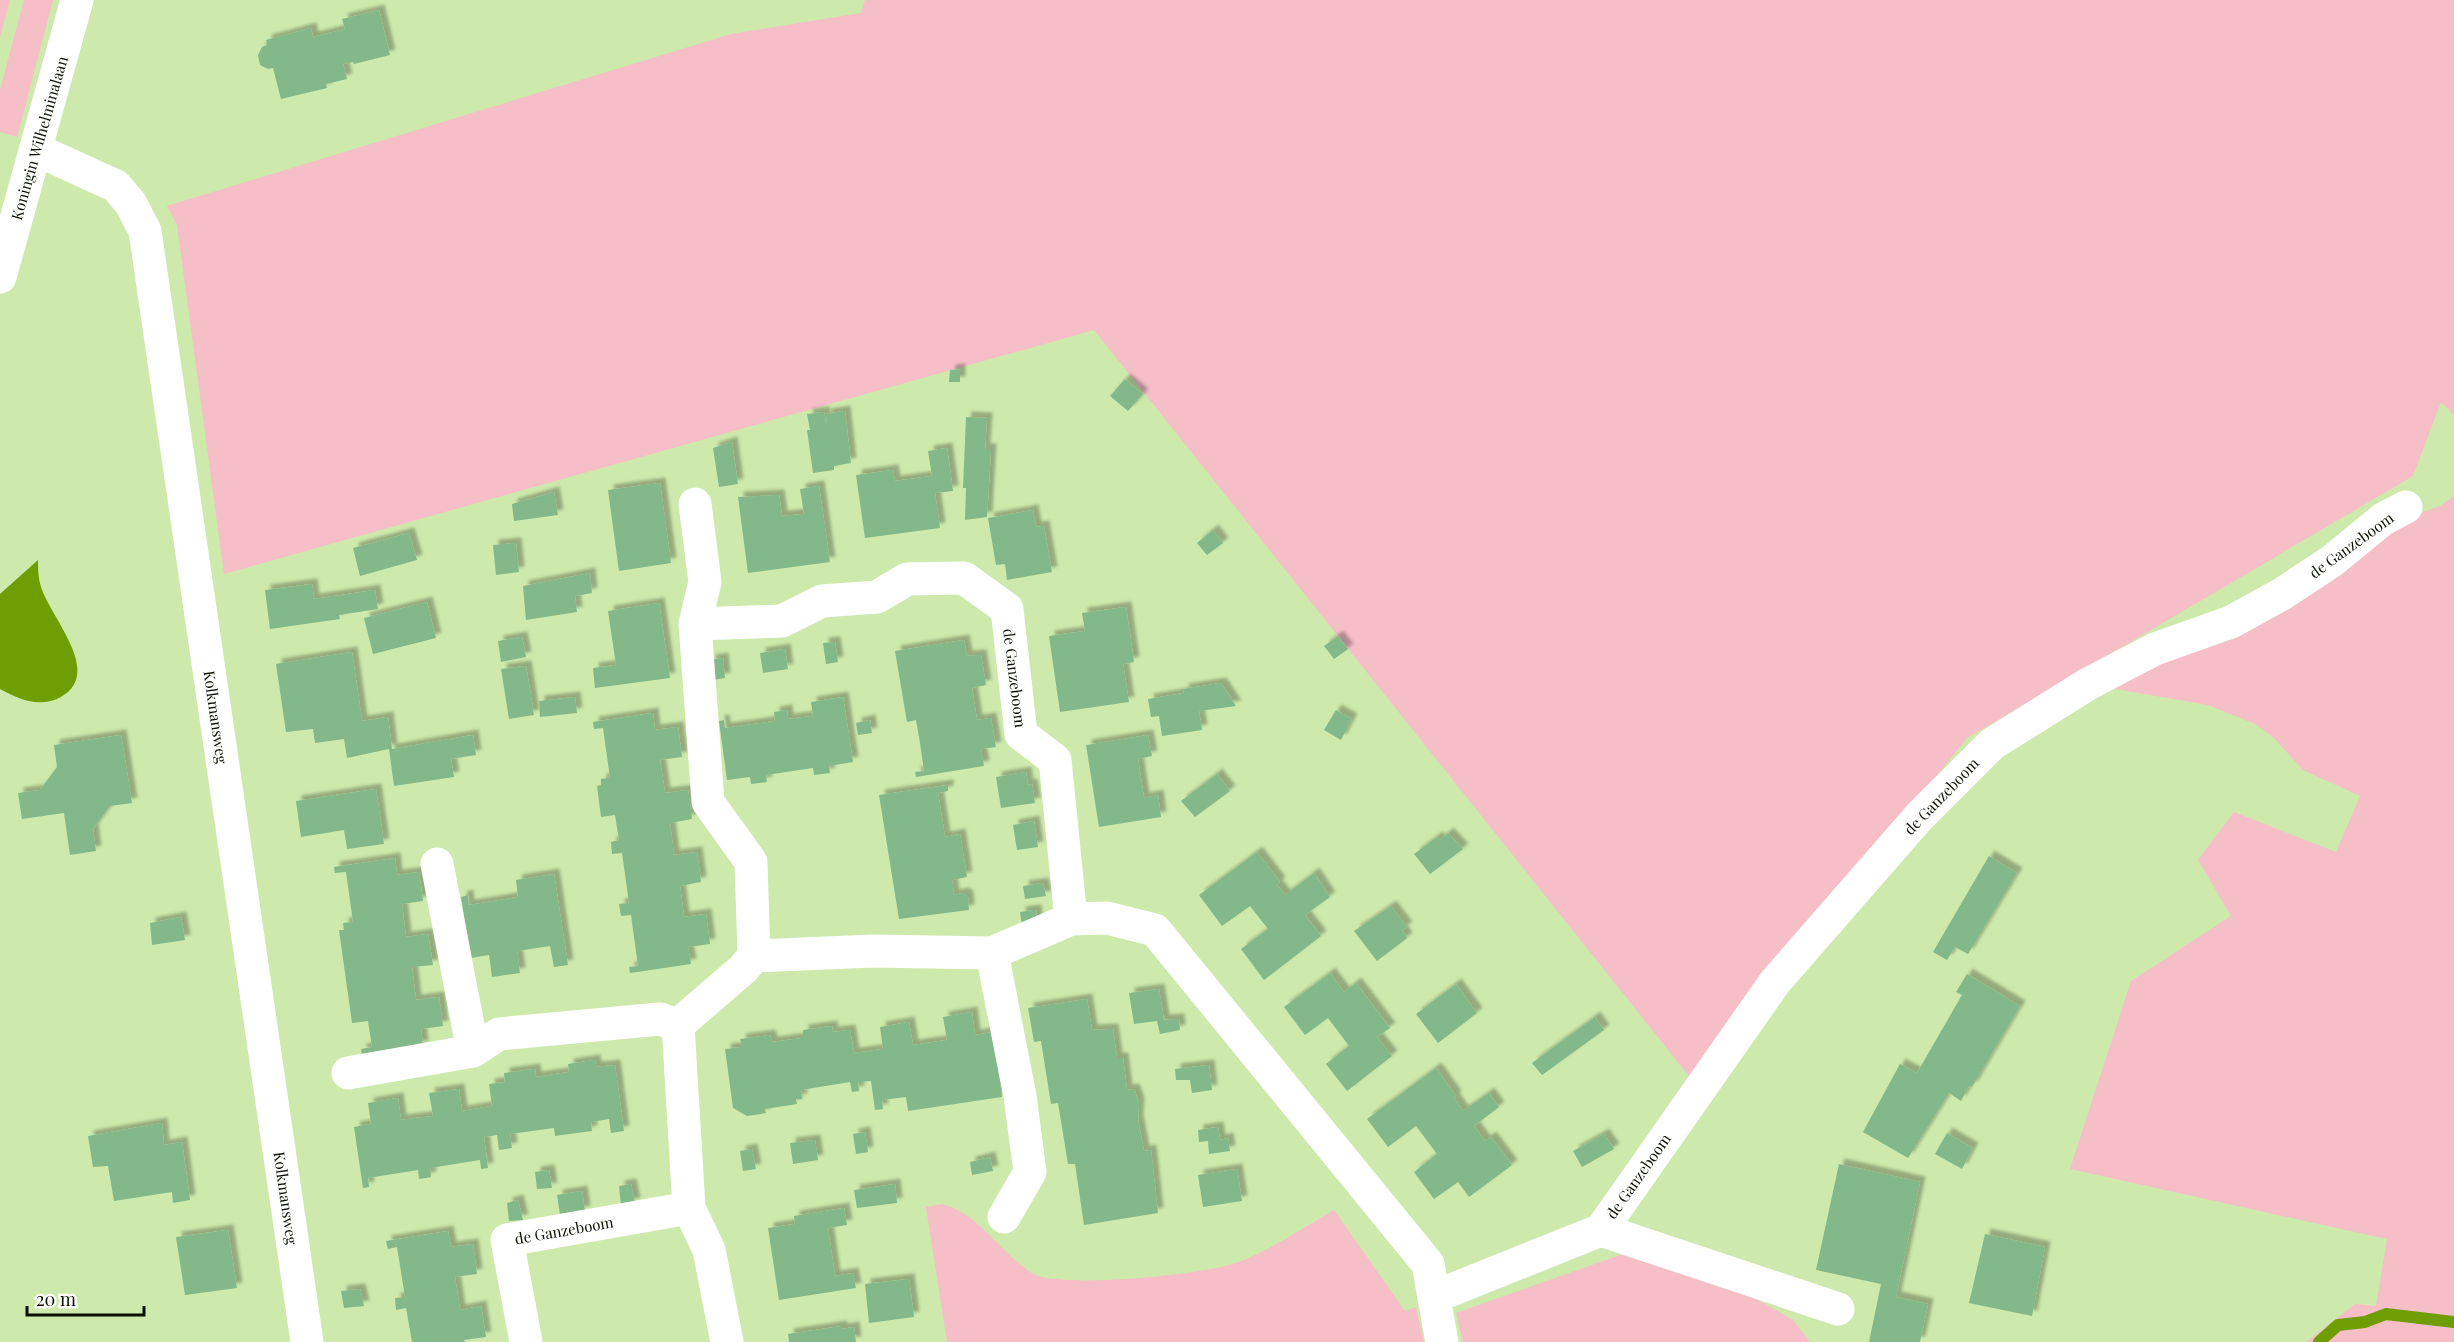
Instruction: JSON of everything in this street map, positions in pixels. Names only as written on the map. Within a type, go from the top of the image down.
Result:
[{"type":"street","name":"Koningin Wilhelminalaan","points":[[0,277],[77,0]]},
{"type":"street","name":"Kolkmansweg","points":[[37,150],[116,186],[131,204],[145,231],[307,1342]]},
{"type":"street","points":[[678,1025],[743,969],[754,956],[751,862],[708,802],[695,624],[705,582],[696,504]]},
{"type":"street","name":"de Ganzeboom","points":[[1434,1297],[1600,1230],[1775,982],[1919,817],[1992,744],[2088,684],[2155,649],[2232,622],[2282,594],[2332,561],[2383,519],[2406,507]]},
{"type":"street","name":"de Ganzeboom","points":[[695,624],[782,621],[822,601],[877,597],[907,579],[964,578],[1007,609],[1021,734],[1055,760],[1071,919]]},
{"type":"street","points":[[436,864],[473,1051]]},
{"type":"street","points":[[754,956],[873,951],[992,953],[1071,919],[1107,918],[1155,930],[1428,1264],[1442,1342]]},
{"type":"street","points":[[992,953],[1020,1096],[1030,1172],[1004,1217]]},
{"type":"street","points":[[348,1073],[473,1051],[499,1034],[660,1019],[678,1025]]},
{"type":"street","points":[[678,1025],[689,1208],[709,1250],[727,1342]]},
{"type":"street","name":"de Ganzeboom","points":[[526,1342],[507,1240],[689,1208]]},
{"type":"street","name":"de Ganzeboom","points":[[1600,1230],[1838,1309]]},
{"type":"shaded area","points":[[0,0],[10,0],[0,37]]},
{"type":"shaded area","points":[[24,0],[53,0],[17,137],[0,132],[0,90]]},
{"type":"shaded area","points":[[865,0],[2454,0],[2454,415],[2441,402],[2413,476],[1967,738],[1692,1080],[1094,330],[224,574],[177,225],[167,206],[731,34],[861,13]]},
{"type":"shaded area","points":[[2454,496],[2454,1342],[2306,1342],[2355,1304],[2376,1306],[2387,1239],[2070,1169],[2131,981],[2231,916],[2198,860],[2234,812],[2336,852],[2360,796],[2303,770],[2274,738],[2255,724],[2208,705],[2104,687],[2367,532],[2440,506]]},
{"type":"shaded area","points":[[38,560],[41,587],[72,646],[77,662],[77,676],[71,689],[57,699],[42,702],[21,699],[0,689],[0,594]]},
{"type":"shaded area","points":[[942,1204],[965,1214],[1033,1274],[1052,1279],[1077,1280],[1137,1278],[1221,1267],[1263,1251],[1334,1210],[1405,1311],[1416,1307],[1424,1342],[947,1342],[926,1207]]},
{"type":"shaded area","points":[[1623,1254],[1749,1295],[1792,1319],[1810,1342],[1463,1342],[1456,1313]]},
{"type":"building","points":[[379,10],[390,55],[354,64],[353,62],[343,64],[347,79],[326,84],[327,88],[281,99],[273,68],[268,69],[260,65],[258,55],[262,47],[267,45],[266,40],[311,28],[313,37],[345,29],[342,19]]},
{"type":"building","points":[[960,369],[960,382],[949,382],[950,370]]},
{"type":"building","points":[[1125,379],[1143,394],[1128,411],[1110,396]]},
{"type":"building","points":[[845,411],[851,463],[834,466],[834,470],[813,473],[807,414],[824,412],[827,427],[826,414]]},
{"type":"building","points":[[966,417],[987,418],[985,449],[991,449],[987,517],[965,520],[966,488],[963,488]]},
{"type":"building","points":[[732,442],[738,484],[719,487],[713,448]]},
{"type":"building","points":[[947,448],[953,491],[935,493],[940,528],[865,538],[856,475],[893,470],[895,481],[932,476],[928,451]]},
{"type":"building","points":[[660,483],[671,563],[619,571],[608,490]]},
{"type":"building","points":[[819,486],[830,562],[748,573],[738,497],[779,495],[782,516],[804,514],[800,489]]},
{"type":"building","points":[[554,492],[558,515],[514,521],[512,504]]},
{"type":"building","points":[[1033,510],[1036,527],[1044,526],[1052,572],[1007,580],[1005,564],[996,565],[988,518]]},
{"type":"building","points":[[1213,530],[1223,543],[1207,555],[1197,543]]},
{"type":"building","points":[[409,533],[417,560],[360,576],[353,548]]},
{"type":"building","points":[[516,543],[519,572],[496,575],[493,545]]},
{"type":"building","points":[[590,573],[592,593],[575,596],[577,612],[526,620],[523,586]]},
{"type":"building","points":[[312,584],[314,599],[375,590],[378,609],[339,615],[340,619],[270,629],[265,590]]},
{"type":"building","points":[[427,602],[436,638],[373,654],[364,618]]},
{"type":"building","points":[[659,603],[670,678],[595,688],[593,668],[616,665],[608,611]]},
{"type":"building","points":[[1126,607],[1134,662],[1123,664],[1129,702],[1060,712],[1049,636],[1085,631],[1082,613]]},
{"type":"building","points":[[1338,636],[1348,649],[1334,659],[1324,646]]},
{"type":"building","points":[[522,637],[526,657],[501,662],[498,641]]},
{"type":"building","points":[[964,640],[967,656],[981,655],[986,685],[972,688],[977,720],[991,718],[996,747],[981,749],[984,766],[916,777],[915,772],[924,771],[920,743],[916,720],[907,722],[895,651]]},
{"type":"building","points":[[835,642],[838,662],[826,664],[823,643]]},
{"type":"building","points":[[785,649],[788,669],[763,673],[760,653]]},
{"type":"building","points":[[352,652],[362,721],[388,717],[392,749],[473,735],[476,755],[451,759],[454,777],[394,786],[389,749],[347,758],[344,739],[315,743],[313,729],[286,732],[276,664]]},
{"type":"building","points":[[723,658],[725,678],[713,680],[710,660]]},
{"type":"building","points":[[526,666],[534,715],[509,719],[501,669]]},
{"type":"building","points":[[1221,683],[1236,706],[1199,711],[1202,730],[1162,736],[1159,716],[1151,717],[1148,699],[1184,693],[1183,689]]},
{"type":"building","points":[[575,697],[577,713],[540,717],[539,701]]},
{"type":"building","points":[[843,697],[853,762],[829,766],[830,773],[814,775],[813,768],[766,775],[767,782],[751,784],[750,777],[727,780],[719,721],[724,720],[725,728],[775,721],[774,712],[787,710],[788,719],[813,716],[811,702]]},
{"type":"building","points":[[1336,710],[1352,719],[1341,740],[1324,730]]},
{"type":"building","points":[[653,713],[655,730],[678,727],[682,757],[660,760],[665,793],[688,790],[692,819],[670,823],[674,855],[697,852],[701,882],[680,886],[684,917],[706,914],[710,944],[688,947],[691,964],[630,973],[629,967],[638,966],[631,915],[621,916],[619,904],[629,903],[622,853],[612,854],[611,842],[619,840],[615,815],[601,817],[597,786],[601,785],[601,779],[610,778],[603,728],[594,729],[593,722]]},
{"type":"building","points":[[870,720],[872,733],[858,735],[856,723]]},
{"type":"building","points":[[121,735],[132,803],[110,806],[93,829],[96,851],[70,855],[64,813],[22,819],[18,793],[40,790],[57,767],[54,745]]},
{"type":"building","points":[[1148,735],[1152,756],[1138,759],[1144,798],[1158,795],[1161,817],[1099,827],[1086,745]]},
{"type":"building","points":[[1026,772],[1028,785],[1032,784],[1035,803],[1001,808],[996,777]]},
{"type":"building","points":[[1217,774],[1230,791],[1195,817],[1181,801]]},
{"type":"building","points":[[948,785],[948,791],[938,793],[945,837],[960,834],[967,877],[952,880],[954,895],[964,893],[968,897],[969,910],[899,919],[879,795]]},
{"type":"building","points":[[376,789],[384,844],[347,849],[344,830],[301,837],[296,801]]},
{"type":"building","points":[[1034,821],[1038,847],[1017,850],[1013,825]]},
{"type":"building","points":[[1448,833],[1463,849],[1430,874],[1414,854],[1437,837],[1440,840]]},
{"type":"building","points":[[1257,852],[1280,882],[1277,885],[1285,895],[1314,873],[1330,897],[1305,915],[1321,936],[1264,980],[1241,949],[1268,929],[1250,906],[1222,926],[1199,895]]},
{"type":"building","points":[[1989,856],[2017,873],[1968,954],[1955,947],[1947,960],[1933,952]]},
{"type":"building","points":[[395,858],[397,875],[419,872],[423,901],[402,904],[406,937],[428,934],[433,965],[412,967],[416,1000],[439,997],[443,1026],[421,1029],[423,1046],[362,1054],[361,1049],[372,1047],[368,1021],[352,1023],[339,930],[344,930],[343,923],[353,922],[346,872],[335,873],[334,867]]},
{"type":"building","points":[[554,874],[568,965],[554,967],[550,946],[517,951],[520,973],[492,977],[489,955],[471,958],[461,897],[468,895],[469,905],[518,897],[516,880]]},
{"type":"building","points":[[1043,883],[1046,896],[1025,899],[1023,886]]},
{"type":"building","points":[[1391,906],[1407,927],[1402,930],[1407,938],[1377,961],[1354,931]]},
{"type":"building","points":[[1036,910],[1038,930],[1023,932],[1020,912]]},
{"type":"building","points":[[181,917],[185,940],[152,945],[150,923]]},
{"type":"building","points":[[1330,973],[1344,992],[1356,983],[1390,1028],[1377,1037],[1392,1056],[1347,1091],[1326,1064],[1349,1046],[1328,1018],[1305,1035],[1284,1007]]},
{"type":"building","points":[[1967,974],[2020,1006],[1972,1087],[1969,1086],[1961,1101],[1949,1093],[1908,1158],[1863,1132],[1900,1064],[1917,1073],[1962,995],[1956,992]]},
{"type":"building","points":[[1456,984],[1477,1013],[1438,1043],[1416,1014]]},
{"type":"building","points":[[1159,989],[1164,1020],[1179,1019],[1180,1030],[1160,1034],[1157,1021],[1134,1024],[1129,993]]},
{"type":"building","points":[[1087,999],[1092,1030],[1113,1029],[1117,1058],[1123,1058],[1127,1090],[1134,1089],[1139,1103],[1138,1120],[1144,1151],[1151,1150],[1158,1213],[1084,1225],[1075,1164],[1068,1164],[1058,1103],[1051,1104],[1041,1041],[1034,1042],[1028,1008]]},
{"type":"building","points":[[972,1012],[975,1035],[993,1032],[1002,1097],[908,1111],[906,1097],[882,1100],[883,1109],[875,1110],[871,1081],[858,1082],[859,1091],[852,1092],[850,1082],[801,1090],[802,1099],[796,1099],[797,1104],[765,1109],[766,1113],[761,1114],[747,1116],[733,1108],[725,1049],[742,1047],[740,1039],[770,1035],[772,1042],[803,1038],[803,1030],[832,1026],[833,1032],[850,1030],[854,1053],[883,1049],[880,1027],[909,1022],[913,1045],[947,1040],[943,1017]]},
{"type":"building","points":[[1595,1017],[1604,1030],[1542,1075],[1532,1063]]},
{"type":"building","points":[[595,1060],[596,1067],[615,1065],[624,1131],[611,1133],[609,1119],[591,1122],[592,1131],[555,1136],[554,1128],[510,1134],[512,1148],[499,1150],[497,1135],[484,1137],[488,1168],[481,1169],[480,1160],[430,1168],[431,1177],[419,1179],[418,1170],[368,1178],[369,1187],[363,1188],[354,1127],[371,1124],[368,1103],[398,1098],[401,1120],[433,1116],[429,1093],[459,1089],[462,1111],[492,1106],[489,1084],[505,1082],[504,1073],[535,1069],[536,1077],[569,1072],[568,1064]]},
{"type":"building","points":[[1209,1065],[1212,1090],[1192,1093],[1190,1080],[1176,1080],[1175,1069]]},
{"type":"building","points":[[1436,1068],[1456,1096],[1454,1098],[1463,1111],[1489,1093],[1499,1107],[1474,1126],[1485,1141],[1491,1137],[1512,1165],[1469,1197],[1458,1182],[1434,1199],[1414,1172],[1437,1154],[1416,1126],[1388,1147],[1367,1119]]},
{"type":"building","points":[[162,1123],[164,1145],[182,1142],[190,1200],[173,1203],[172,1192],[114,1201],[108,1166],[93,1167],[88,1136]]},
{"type":"building","points":[[1218,1127],[1220,1140],[1228,1138],[1230,1151],[1209,1154],[1208,1141],[1199,1142],[1198,1130]]},
{"type":"building","points":[[865,1132],[868,1152],[856,1154],[853,1134]]},
{"type":"building","points":[[1947,1133],[1973,1148],[1962,1169],[1935,1154]]},
{"type":"building","points":[[1604,1134],[1614,1149],[1582,1167],[1573,1151]]},
{"type":"building","points":[[815,1140],[818,1160],[793,1164],[790,1143]]},
{"type":"building","points":[[752,1149],[756,1169],[743,1171],[740,1151]]},
{"type":"building","points":[[990,1157],[993,1171],[972,1175],[970,1162]]},
{"type":"building","points":[[1839,1164],[1920,1182],[1896,1297],[1928,1304],[1920,1342],[1869,1342],[1881,1284],[1816,1270]]},
{"type":"building","points":[[1237,1169],[1242,1201],[1203,1207],[1198,1175]]},
{"type":"building","points":[[549,1170],[552,1188],[537,1189],[535,1172]]},
{"type":"building","points":[[631,1184],[635,1203],[621,1206],[619,1186]]},
{"type":"building","points":[[895,1184],[897,1203],[857,1208],[854,1190]]},
{"type":"building","points":[[582,1191],[585,1211],[560,1215],[557,1195]]},
{"type":"building","points":[[518,1200],[523,1220],[509,1221],[507,1203]]},
{"type":"building","points":[[844,1208],[847,1225],[828,1228],[835,1276],[853,1273],[856,1288],[779,1300],[768,1228],[795,1224],[794,1216]]},
{"type":"building","points":[[228,1230],[237,1288],[185,1295],[176,1237]]},
{"type":"building","points":[[448,1231],[451,1247],[473,1244],[477,1274],[455,1277],[460,1310],[481,1306],[486,1337],[464,1340],[465,1342],[412,1342],[406,1308],[396,1310],[395,1298],[405,1297],[397,1247],[388,1249],[386,1241]]},
{"type":"building","points":[[1985,1234],[2045,1247],[2032,1316],[1969,1303]]},
{"type":"building","points":[[909,1279],[914,1317],[869,1323],[865,1284]]},
{"type":"building","points":[[360,1289],[364,1306],[344,1308],[341,1291]]},
{"type":"building","points":[[842,1326],[842,1329],[854,1327],[856,1342],[789,1342],[788,1334]]},
{"type":"waterway","points":[[2319,1342],[2338,1325],[2365,1322],[2386,1314],[2454,1322]]}]
